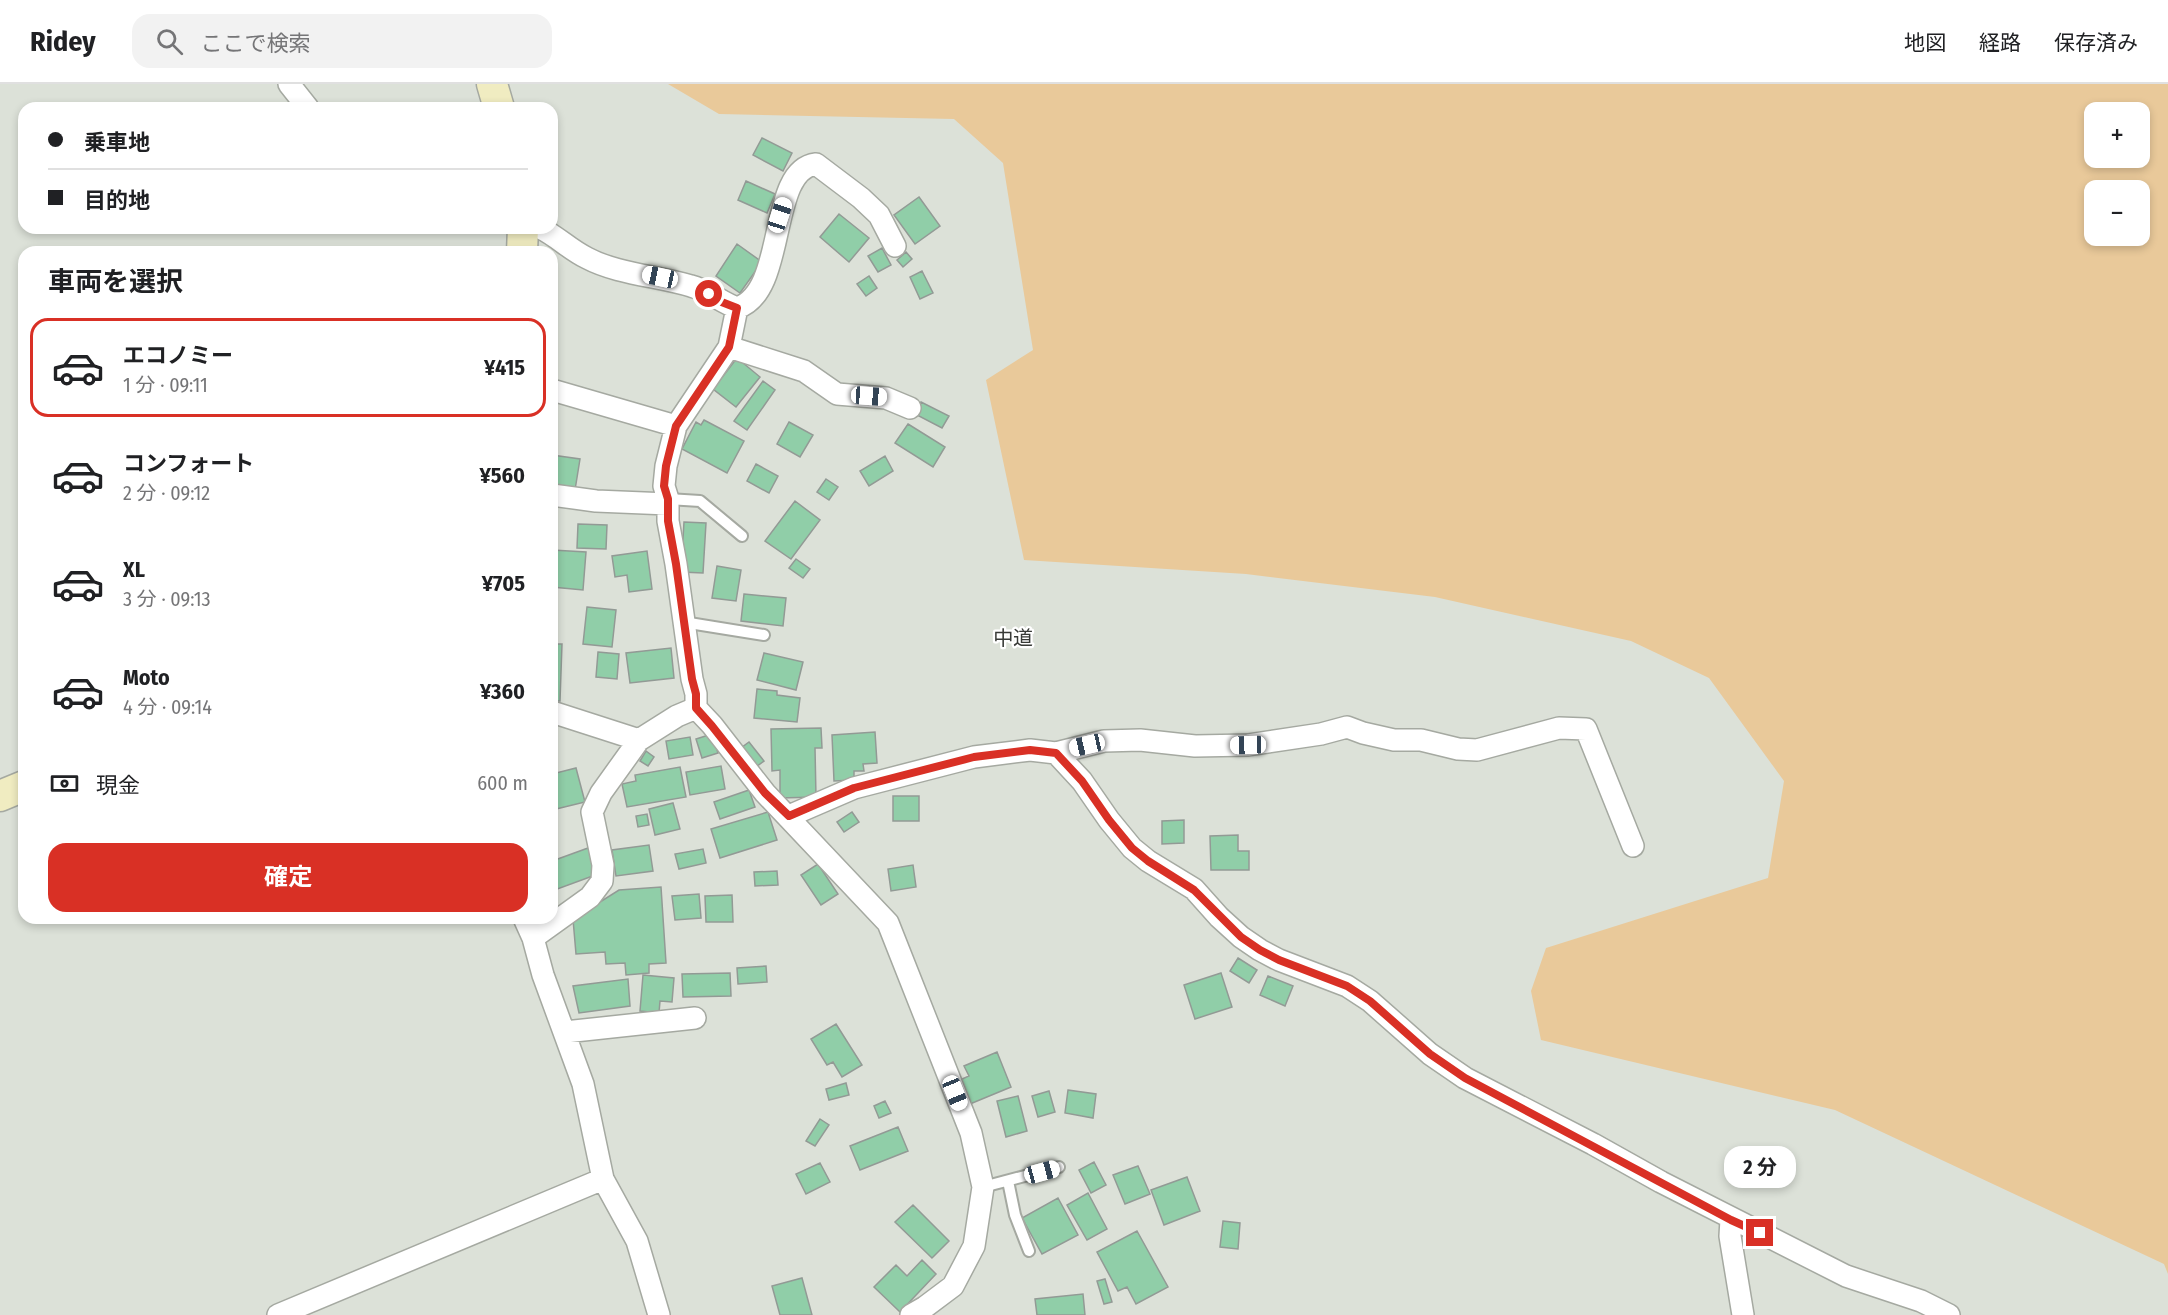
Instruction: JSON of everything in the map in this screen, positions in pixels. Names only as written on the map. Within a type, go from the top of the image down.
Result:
[{"type":"main road","points":[[492,84],[497,102]]},
{"type":"main road","points":[[0,796],[18,788]]},
{"type":"street","points":[[289,84],[303,102]]},
{"type":"street","points":[[552,234],[587,259],[695,287],[737,308],[746,306],[759,291],[771,261],[780,215],[788,191],[799,175],[811,165],[816,164],[861,198],[879,215],[895,246]]},
{"type":"street","points":[[737,308],[729,347],[676,426],[666,466],[664,486],[668,502],[668,521],[696,694],[696,708],[765,793],[888,923],[971,1133],[983,1187],[974,1246],[953,1286],[911,1315]]},
{"type":"street","points":[[729,347],[804,371],[837,394],[886,398],[910,408]]},
{"type":"street","points":[[558,392],[676,426]]},
{"type":"street","points":[[558,496],[596,501],[668,502]]},
{"type":"street","points":[[558,920],[590,897],[602,881],[603,865],[592,812],[601,793],[639,740],[677,716],[696,708]]},
{"type":"street","points":[[558,714],[639,740]]},
{"type":"street","points":[[789,816],[854,788],[974,757],[1030,750],[1056,753],[1104,741],[1140,740],[1195,746],[1248,745],[1321,734],[1347,727],[1394,740],[1421,740],[1458,749],[1477,750],[1559,728],[1576,728],[1586,729],[1633,846]]},
{"type":"street","points":[[1056,753],[1082,781],[1132,848],[1194,890],[1219,917],[1260,950],[1279,960],[1347,986],[1370,1001],[1430,1054],[1465,1078],[1731,1220],[1846,1276],[1921,1301],[1949,1315]]},
{"type":"street","points":[[527,924],[583,1084],[603,1179],[637,1240],[659,1315]]},
{"type":"street","points":[[533,938],[552,924]]},
{"type":"street","points":[[565,1032],[695,1018]]},
{"type":"street","points":[[278,1315],[603,1179]]},
{"type":"street","points":[[1731,1220],[1730,1236],[1743,1315]]},
{"type":"lane","points":[[668,502],[700,501],[742,536]]},
{"type":"lane","points":[[683,622],[764,635]]},
{"type":"lane","points":[[983,1187],[1059,1167]]},
{"type":"lane","points":[[1008,1181],[1015,1215],[1029,1251]]},
{"type":"shaded area","points":[[668,84],[2168,84],[2168,1274],[2164,1264],[1835,1110],[1541,1040],[1531,991],[1546,948],[1768,878],[1784,781],[1709,678],[1631,641],[1435,597],[1246,574],[1024,560],[986,380],[1033,350],[1003,163],[954,119],[719,114]]},
{"type":"building","points":[[762,138],[792,153],[783,171],[753,155]]},
{"type":"building","points":[[746,181],[775,194],[767,213],[738,200]]},
{"type":"building","points":[[919,197],[940,226],[915,244],[894,215]]},
{"type":"building","points":[[839,214],[869,238],[849,262],[820,237]]},
{"type":"building","points":[[737,244],[762,262],[740,293],[716,276]]},
{"type":"building","points":[[882,248],[891,265],[878,272],[868,256]]},
{"type":"building","points":[[906,252],[912,259],[903,267],[897,260]]},
{"type":"building","points":[[922,271],[933,293],[920,299],[910,277]]},
{"type":"building","points":[[869,276],[877,288],[866,296],[857,284]]},
{"type":"building","points":[[737,358],[760,377],[736,407],[713,389]]},
{"type":"building","points":[[763,381],[775,390],[747,430],[734,421]]},
{"type":"building","points":[[921,402],[949,416],[942,428],[915,414]]},
{"type":"building","points":[[704,420],[744,441],[727,473],[682,449],[696,422],[701,425]]},
{"type":"building","points":[[789,422],[813,435],[800,457],[777,444]]},
{"type":"building","points":[[908,424],[945,447],[933,467],[895,443]]},
{"type":"building","points":[[558,456],[580,459],[575,490],[558,487]]},
{"type":"building","points":[[885,456],[893,471],[869,486],[860,471]]},
{"type":"building","points":[[756,464],[778,476],[769,493],[747,481]]},
{"type":"building","points":[[826,479],[838,487],[829,500],[817,492]]},
{"type":"building","points":[[795,501],[820,520],[791,559],[765,541]]},
{"type":"building","points":[[684,522],[706,523],[703,573],[681,572]]},
{"type":"building","points":[[578,524],[607,525],[606,549],[577,548]]},
{"type":"building","points":[[558,550],[586,552],[583,590],[558,588]]},
{"type":"building","points":[[647,551],[652,589],[629,592],[627,575],[615,577],[612,556]]},
{"type":"building","points":[[796,559],[810,569],[803,578],[789,568]]},
{"type":"building","points":[[717,566],[741,570],[736,601],[712,598]]},
{"type":"building","points":[[744,594],[786,598],[783,626],[741,621]]},
{"type":"building","points":[[587,607],[616,610],[612,647],[583,644]]},
{"type":"building","points":[[558,644],[562,644],[560,701],[558,701]]},
{"type":"building","points":[[671,648],[674,678],[630,683],[626,653]]},
{"type":"building","points":[[598,652],[619,654],[617,679],[596,677]]},
{"type":"building","points":[[764,653],[803,662],[796,690],[757,680]]},
{"type":"building","points":[[757,689],[777,691],[777,695],[800,698],[797,722],[754,718]]},
{"type":"building","points":[[821,728],[822,748],[815,748],[816,797],[780,798],[780,770],[772,771],[771,729]]},
{"type":"building","points":[[875,732],[877,763],[863,764],[864,771],[854,771],[854,780],[834,781],[832,735]]},
{"type":"building","points":[[712,734],[718,753],[702,758],[696,739]]},
{"type":"building","points":[[690,737],[693,755],[669,759],[666,741]]},
{"type":"building","points":[[749,742],[764,761],[756,767],[741,748]]},
{"type":"building","points":[[646,751],[654,757],[648,766],[640,761]]},
{"type":"building","points":[[721,766],[725,789],[690,795],[686,772]]},
{"type":"building","points":[[680,767],[686,797],[627,807],[622,784],[636,781],[635,775]]},
{"type":"building","points":[[576,768],[585,802],[558,809],[558,772]]},
{"type":"building","points":[[749,790],[755,807],[720,819],[714,802]]},
{"type":"building","points":[[893,796],[919,796],[919,821],[893,821]]},
{"type":"building","points":[[673,803],[680,829],[655,835],[649,809]]},
{"type":"building","points":[[768,812],[777,840],[720,858],[711,829]]},
{"type":"building","points":[[852,812],[859,822],[844,832],[837,822]]},
{"type":"building","points":[[647,814],[649,825],[638,827],[636,816]]},
{"type":"building","points":[[1184,820],[1184,843],[1162,844],[1162,821]]},
{"type":"building","points":[[1238,835],[1238,851],[1249,851],[1249,870],[1211,870],[1210,836]]},
{"type":"building","points":[[649,845],[653,871],[616,876],[612,850]]},
{"type":"building","points":[[588,848],[598,874],[558,889],[558,859]]},
{"type":"building","points":[[703,849],[706,863],[679,869],[675,854]]},
{"type":"building","points":[[818,864],[838,894],[821,905],[801,875]]},
{"type":"building","points":[[913,865],[916,887],[891,891],[888,869]]},
{"type":"building","points":[[777,871],[778,885],[755,886],[754,872]]},
{"type":"building","points":[[661,887],[666,963],[649,964],[649,973],[626,975],[625,963],[606,964],[605,952],[576,954],[573,919],[619,890]]},
{"type":"building","points":[[699,894],[701,918],[675,920],[672,896]]},
{"type":"building","points":[[732,895],[733,922],[706,922],[705,896]]},
{"type":"building","points":[[1238,958],[1257,970],[1249,983],[1230,971]]},
{"type":"building","points":[[766,966],[767,982],[738,984],[737,968]]},
{"type":"building","points":[[730,973],[731,996],[683,997],[682,974]]},
{"type":"building","points":[[1221,973],[1232,1007],[1195,1019],[1184,985]]},
{"type":"building","points":[[643,975],[674,978],[672,1002],[660,1001],[659,1013],[640,1011]]},
{"type":"building","points":[[1268,976],[1293,986],[1285,1006],[1260,995]]},
{"type":"building","points":[[628,979],[630,1006],[579,1013],[573,986]]},
{"type":"building","points":[[836,1024],[862,1065],[842,1077],[833,1062],[827,1065],[811,1039]]},
{"type":"building","points":[[997,1052],[1011,1087],[970,1104],[960,1080],[969,1076],[964,1066]]},
{"type":"building","points":[[846,1083],[849,1095],[829,1100],[826,1089]]},
{"type":"building","points":[[1068,1090],[1096,1094],[1093,1118],[1065,1113]]},
{"type":"building","points":[[1049,1091],[1055,1112],[1038,1117],[1032,1096]]},
{"type":"building","points":[[1018,1096],[1027,1131],[1006,1137],[997,1101]]},
{"type":"building","points":[[885,1101],[891,1113],[879,1118],[874,1106]]},
{"type":"building","points":[[820,1119],[829,1125],[815,1146],[806,1141]]},
{"type":"building","points":[[898,1127],[908,1151],[860,1170],[850,1146]]},
{"type":"building","points":[[1094,1162],[1106,1185],[1091,1193],[1079,1170]]},
{"type":"building","points":[[820,1163],[830,1182],[806,1194],[796,1174]]},
{"type":"building","points":[[1138,1166],[1150,1194],[1125,1204],[1113,1175]]},
{"type":"building","points":[[1187,1177],[1200,1211],[1164,1225],[1151,1190]]},
{"type":"building","points":[[1088,1193],[1107,1229],[1087,1240],[1067,1205]]},
{"type":"building","points":[[1058,1198],[1078,1235],[1042,1254],[1022,1218]]},
{"type":"building","points":[[913,1205],[949,1241],[932,1258],[895,1222]]},
{"type":"building","points":[[1223,1221],[1240,1223],[1238,1249],[1220,1247]]},
{"type":"building","points":[[1137,1231],[1168,1287],[1136,1304],[1127,1287],[1118,1291],[1097,1252]]},
{"type":"building","points":[[922,1260],[936,1274],[900,1312],[874,1287],[896,1265],[907,1276]]},
{"type":"building","points":[[802,1278],[812,1315],[780,1315],[772,1286]]},
{"type":"building","points":[[1105,1279],[1112,1302],[1104,1304],[1097,1281]]},
{"type":"building","points":[[1083,1294],[1085,1315],[1037,1315],[1035,1299]]},
{"type":"district","name":"中道","points":[[1013,638]]},
{"type":"route","points":[[709,294],[737,308],[734,326],[729,347],[676,426],[666,466],[664,486],[668,499],[668,521],[696,694],[696,708],[765,793],[789,816],[854,788],[974,757],[1030,750],[1056,753],[1082,781],[1132,848],[1194,890],[1219,917],[1260,950],[1279,960],[1347,986],[1370,1001],[1430,1054],[1465,1078],[1593,1144],[1731,1220],[1760,1233]]}]
